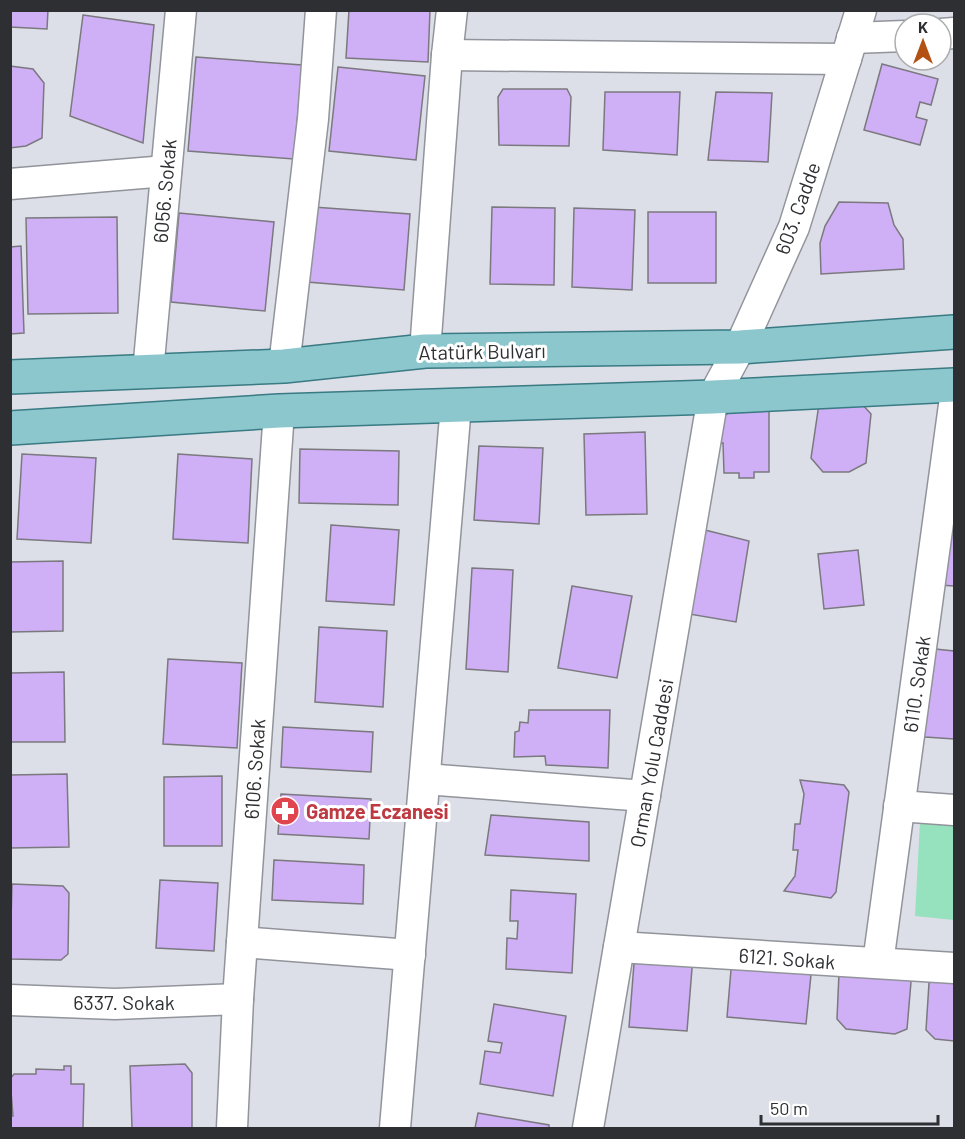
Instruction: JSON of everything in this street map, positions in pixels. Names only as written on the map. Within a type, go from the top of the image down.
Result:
[{"type":"main road","name":"Atatürk Bulvarı","points":[[10,377],[284,366],[425,351],[740,347],[954,332]]},
{"type":"main road","points":[[10,428],[279,411],[713,397],[954,385]]},
{"type":"street","name":"6056. Sokak","points":[[148,372],[182,10]]},
{"type":"street","points":[[284,366],[313,119],[321,10]]},
{"type":"street","points":[[425,351],[452,10]]},
{"type":"street","name":"603. Cadde","points":[[713,397],[740,347],[794,227],[853,36]]},
{"type":"street","points":[[447,55],[893,36]]},
{"type":"street","points":[[10,184],[166,171]]},
{"type":"street","name":"Orman Yolu Caddesi","points":[[588,1128],[713,397]]},
{"type":"street","points":[[395,1128],[456,405]]},
{"type":"street","name":"6110. Sokak","points":[[878,963],[954,405]]},
{"type":"street","name":"6106. Sokak","points":[[232,1128],[238,999],[279,411]]},
{"type":"street","points":[[425,779],[645,796]]},
{"type":"street","points":[[899,806],[954,810]]},
{"type":"street","points":[[242,942],[410,955]]},
{"type":"street","name":"6121. Sokak","points":[[620,947],[954,968]]},
{"type":"street","name":"6337. Sokak","points":[[10,1000],[115,1004],[238,999]]},
{"type":"green space","points":[[920,822],[954,824],[954,920],[915,916]]},
{"type":"building","points":[[10,10],[48,10],[47,29],[10,27]]},
{"type":"building","points":[[349,10],[430,10],[428,62],[346,58]]},
{"type":"building","points":[[83,15],[154,25],[143,143],[70,116]]},
{"type":"building","points":[[196,57],[302,65],[294,159],[188,151]]},
{"type":"building","points":[[882,64],[893,67],[893,72],[912,72],[938,79],[931,105],[920,102],[916,117],[927,120],[920,145],[864,130]]},
{"type":"building","points":[[10,66],[33,69],[44,83],[42,138],[26,146],[10,148]]},
{"type":"building","points":[[338,67],[425,76],[416,160],[329,151]]},
{"type":"building","points":[[503,89],[567,89],[571,97],[569,146],[499,145],[498,97]]},
{"type":"building","points":[[605,92],[680,92],[677,155],[603,150]]},
{"type":"building","points":[[716,92],[772,93],[768,162],[708,160]]},
{"type":"building","points":[[839,202],[888,203],[894,225],[903,239],[904,269],[821,274],[820,243],[825,226]]},
{"type":"building","points":[[313,207],[410,214],[404,290],[307,282]]},
{"type":"building","points":[[492,207],[555,208],[554,285],[490,284]]},
{"type":"building","points":[[574,208],[635,210],[632,290],[572,287]]},
{"type":"building","points":[[648,212],[716,212],[716,283],[648,283]]},
{"type":"building","points":[[179,213],[274,222],[265,311],[171,302]]},
{"type":"building","points":[[117,217],[118,313],[28,314],[26,218]]},
{"type":"building","points":[[21,246],[24,333],[10,334],[10,247]]},
{"type":"building","points":[[819,404],[862,404],[871,414],[866,463],[849,472],[823,472],[811,458]]},
{"type":"building","points":[[769,408],[769,472],[754,472],[754,478],[739,478],[739,473],[724,473],[723,443],[718,444],[717,422],[732,410]]},
{"type":"building","points":[[645,432],[647,514],[586,515],[584,434]]},
{"type":"building","points":[[479,446],[543,448],[539,524],[474,520]]},
{"type":"building","points":[[300,449],[399,451],[398,505],[299,503]]},
{"type":"building","points":[[22,454],[96,458],[91,543],[17,539]]},
{"type":"building","points":[[178,454],[252,459],[248,543],[173,539]]},
{"type":"building","points":[[331,525],[399,530],[394,605],[326,601]]},
{"type":"building","points":[[941,526],[954,526],[954,586],[939,585]]},
{"type":"building","points":[[705,530],[749,541],[736,622],[689,614]]},
{"type":"building","points":[[858,550],[864,605],[824,609],[818,554]]},
{"type":"building","points":[[63,561],[63,631],[10,632],[10,562]]},
{"type":"building","points":[[472,568],[513,570],[508,672],[466,669]]},
{"type":"building","points":[[572,586],[632,596],[617,678],[558,668]]},
{"type":"building","points":[[319,627],[387,631],[383,707],[315,702]]},
{"type":"building","points":[[935,649],[954,651],[954,739],[925,737],[919,732]]},
{"type":"building","points":[[168,659],[242,663],[237,748],[163,744]]},
{"type":"building","points":[[64,672],[65,742],[10,742],[10,673]]},
{"type":"building","points":[[529,710],[610,710],[608,768],[546,765],[545,756],[514,757],[515,732],[519,731],[520,722],[528,723]]},
{"type":"building","points":[[283,727],[373,732],[371,772],[281,767]]},
{"type":"building","points":[[67,774],[69,847],[10,848],[10,775]]},
{"type":"building","points":[[222,776],[222,846],[164,846],[164,777]]},
{"type":"building","points":[[800,780],[844,785],[849,792],[836,892],[831,898],[784,891],[795,876],[798,850],[793,850],[795,824],[800,824],[804,794]]},
{"type":"building","points":[[281,794],[371,799],[369,839],[278,834]]},
{"type":"building","points":[[491,815],[589,822],[589,861],[485,855]]},
{"type":"building","points":[[274,860],[364,865],[363,904],[272,900]]},
{"type":"building","points":[[160,880],[218,883],[214,951],[156,948]]},
{"type":"building","points":[[12,884],[63,886],[69,893],[68,954],[61,960],[10,959]]},
{"type":"building","points":[[511,890],[576,894],[572,973],[506,969],[507,938],[517,939],[518,921],[510,921]]},
{"type":"building","points":[[635,951],[693,956],[687,1031],[629,1027]]},
{"type":"building","points":[[732,958],[812,965],[806,1024],[727,1017]]},
{"type":"building","points":[[839,973],[906,973],[911,982],[907,1029],[895,1034],[846,1029],[837,1019]]},
{"type":"building","points":[[938,979],[954,980],[954,1041],[935,1039],[926,1030],[929,983]]},
{"type":"building","points":[[494,1004],[566,1016],[553,1096],[480,1084],[485,1051],[500,1053],[502,1043],[488,1041]]},
{"type":"building","points":[[185,1064],[192,1073],[192,1128],[132,1128],[130,1066]]},
{"type":"building","points":[[64,1066],[71,1066],[71,1084],[84,1084],[83,1128],[10,1128],[10,1116],[13,1116],[10,1079],[14,1074],[36,1074],[36,1069],[64,1070]]},
{"type":"building","points":[[478,1113],[549,1125],[549,1128],[475,1128]]},
{"type":"place","name":"Gamze Eczanesi","points":[[285,811]]}]
